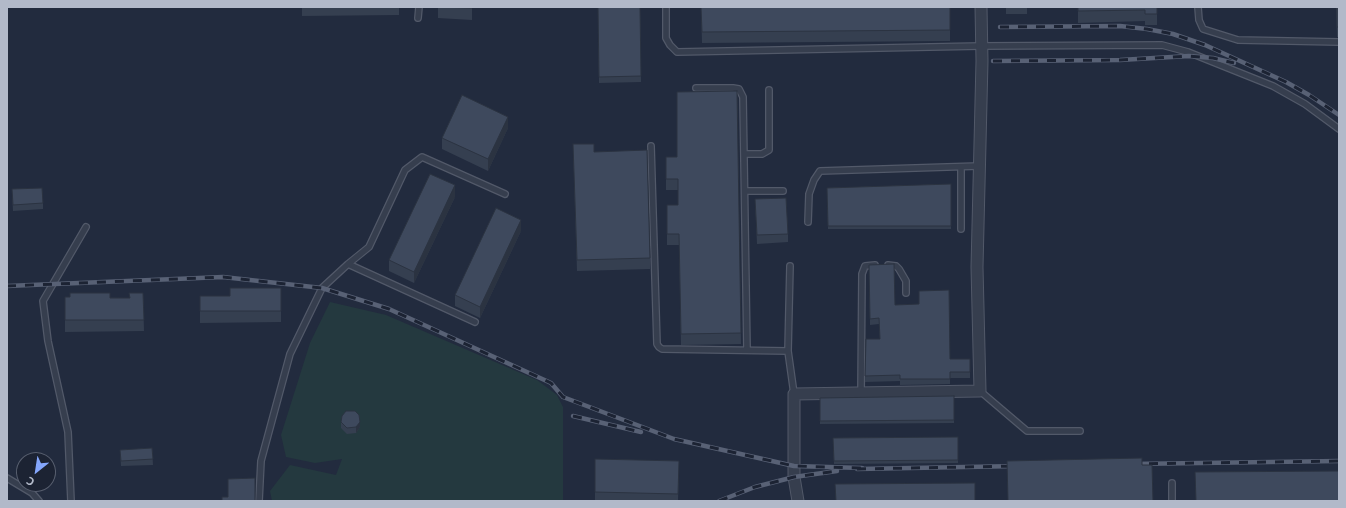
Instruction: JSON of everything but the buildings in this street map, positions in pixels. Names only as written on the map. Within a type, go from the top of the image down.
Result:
[{"type":"street","points":[[798,501],[794,477],[794,394],[980,391],[976,267],[981,7]]},
{"type":"lane","points":[[418,7],[418,18]]},
{"type":"lane","points":[[666,7],[666,38],[677,52],[1137,44],[1168,47],[1188,52],[1273,86],[1299,101],[1339,129]]},
{"type":"lane","points":[[1198,7],[1200,26],[1203,29],[1238,40],[1339,42]]},
{"type":"lane","points":[[696,88],[733,88],[742,93],[747,350]]},
{"type":"lane","points":[[744,154],[762,154],[768,150],[769,90]]},
{"type":"lane","points":[[651,146],[658,344],[662,349],[788,351]]},
{"type":"lane","points":[[259,501],[261,461],[290,354],[322,288],[369,247],[405,170],[422,158],[506,194]]},
{"type":"lane","points":[[808,222],[809,194],[820,171],[979,166]]},
{"type":"lane","points":[[961,167],[961,229]]},
{"type":"lane","points":[[745,191],[783,191]]},
{"type":"lane","points":[[71,501],[68,432],[48,341],[43,301],[86,227]]},
{"type":"lane","points":[[348,264],[475,322]]},
{"type":"lane","points":[[861,393],[863,269],[865,266],[870,265],[896,266],[906,280],[906,293]]},
{"type":"lane","points":[[790,266],[788,351],[794,394]]},
{"type":"lane","points":[[980,391],[1027,431],[1080,431]]},
{"type":"lane","points":[[7,478],[32,493],[39,501]]},
{"type":"lane","points":[[1172,483],[1172,501]]},
{"type":"green space","points":[[330,302],[386,315],[537,380],[557,395],[563,407],[563,501],[272,501],[270,491],[290,465],[336,475],[342,459],[315,463],[286,457],[281,435],[310,343]]},
{"type":"railway","points":[[1000,27],[1120,26],[1173,34],[1205,45],[1286,82],[1339,115]]},
{"type":"railway","points":[[993,61],[1120,60],[1189,56],[1213,58],[1234,63]]},
{"type":"railway","points":[[7,286],[223,277],[322,288],[389,309],[551,383],[563,397],[674,439],[794,466],[862,468]]},
{"type":"railway","points":[[573,416],[641,432]]},
{"type":"railway","points":[[1131,464],[1339,461]]},
{"type":"railway","points":[[857,469],[1019,466]]},
{"type":"railway","points":[[719,501],[755,487],[794,477],[837,471]]}]
